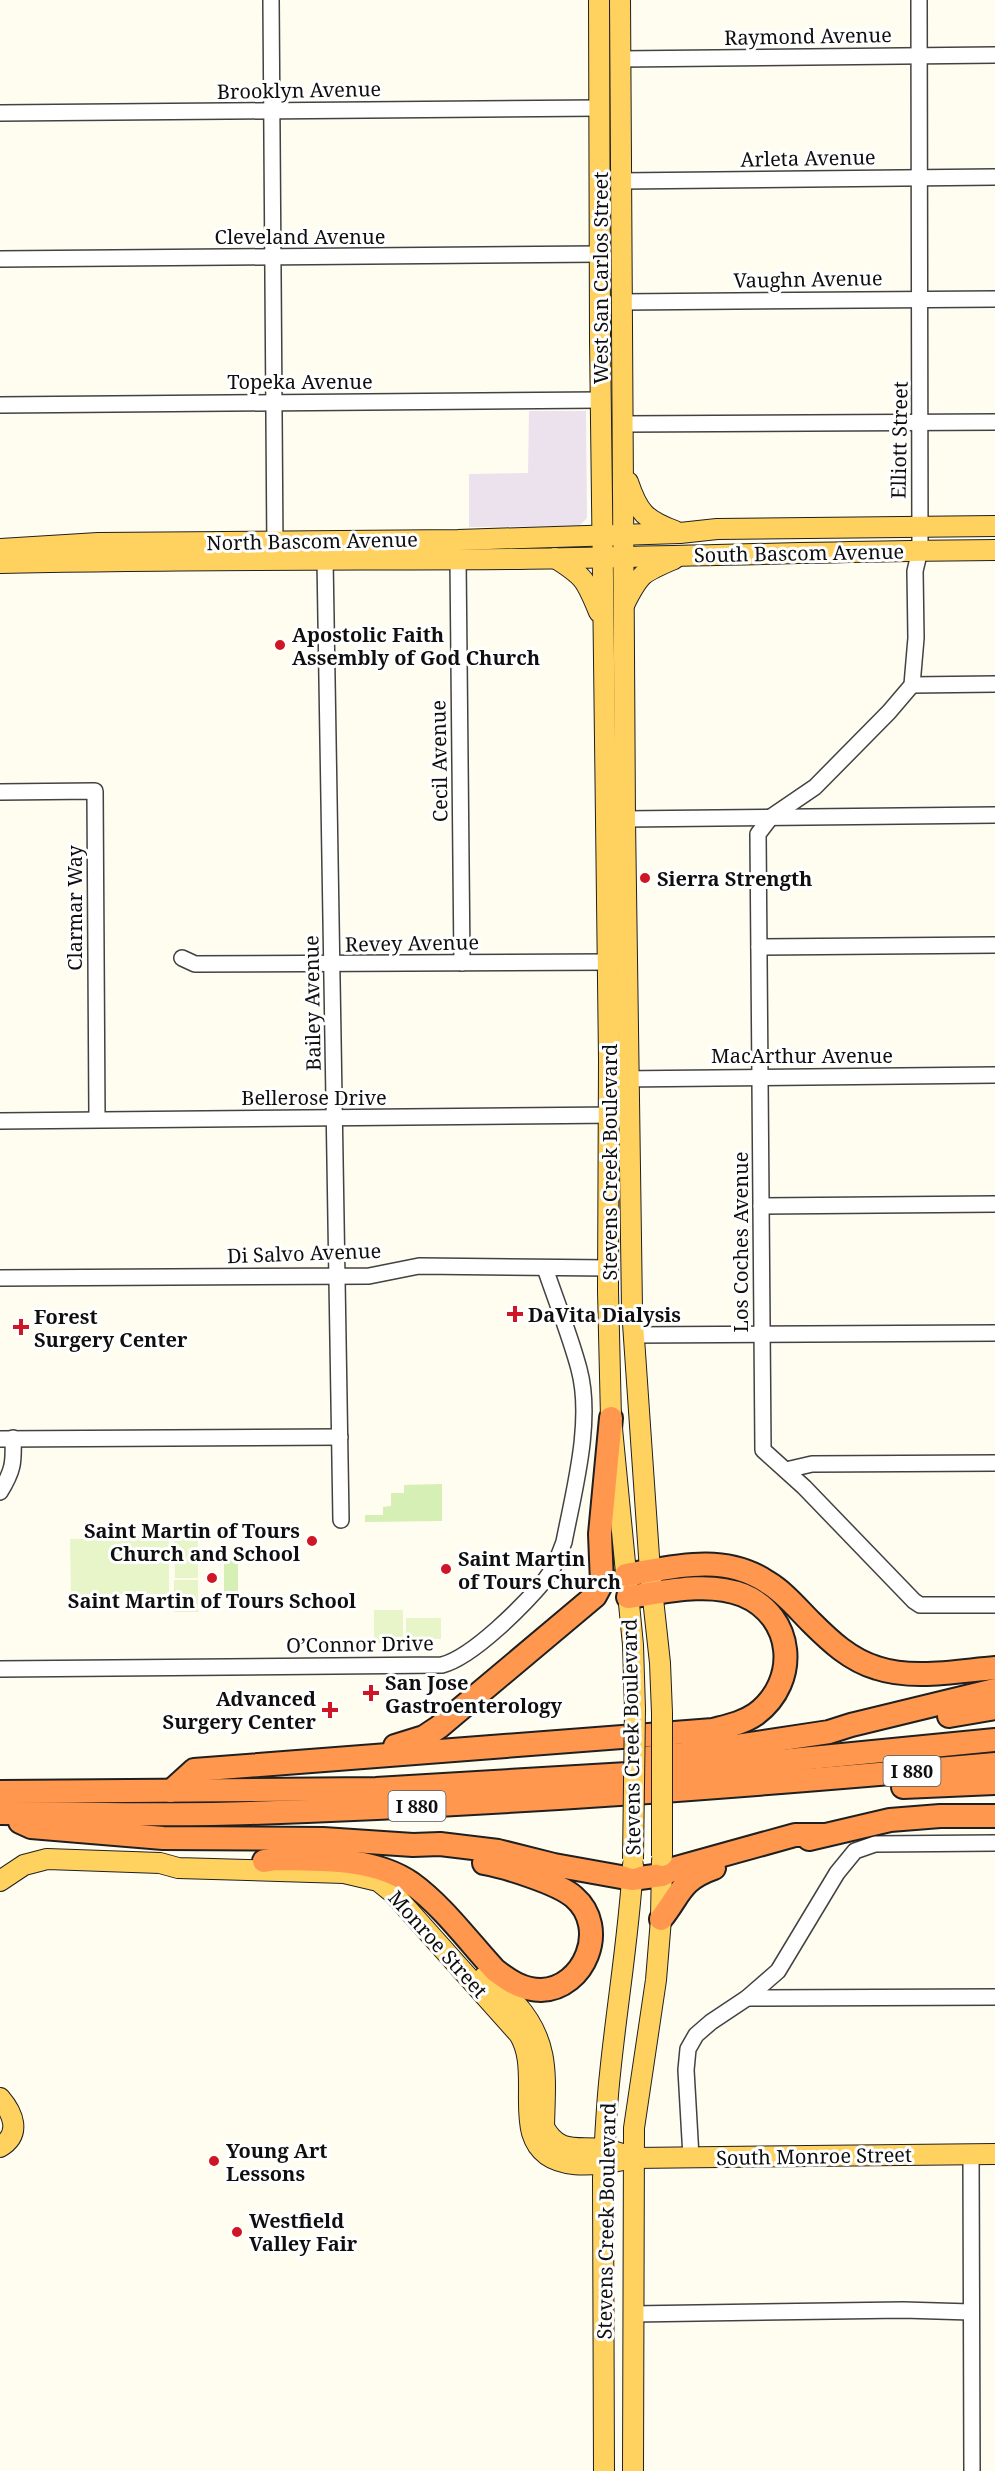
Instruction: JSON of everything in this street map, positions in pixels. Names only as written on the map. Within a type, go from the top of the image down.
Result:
[{"type":"highway","points":[[340,1759],[405,1743],[431,1732],[595,1596],[602,1583],[600,1534],[611,1418]]},
{"type":"highway","points":[[627,1586],[650,1570],[669,1566],[714,1564],[752,1573],[783,1594],[831,1642],[863,1663],[890,1672],[949,1672],[995,1668]]},
{"type":"highway","points":[[171,1791],[194,1770],[713,1730],[742,1722],[765,1706],[782,1682],[785,1670],[783,1639],[769,1612],[755,1601],[724,1589],[707,1588],[653,1594],[627,1586]]},
{"type":"highway","points":[[949,1672],[995,1662]]},
{"type":"highway","points":[[584,1777],[605,1761],[683,1754],[829,1732],[995,1690]]},
{"type":"highway","points":[[829,1732],[852,1733],[995,1708]]},
{"type":"highway","name":"I 880","points":[[1,1806],[171,1791],[376,1789],[584,1777],[689,1770],[995,1740]]},
{"type":"highway","name":"I 880","points":[[1,1806],[247,1813],[380,1808],[829,1779],[995,1764]]},
{"type":"highway","points":[[829,1779],[852,1789],[995,1783]]},
{"type":"highway","points":[[1,1806],[31,1827],[215,1840],[323,1839],[413,1845],[440,1844],[498,1851],[554,1865],[633,1869],[662,1865],[676,1868],[795,1835],[823,1835]]},
{"type":"highway","points":[[661,1919],[682,1886],[702,1872],[823,1835],[890,1820],[939,1816],[995,1816]]},
{"type":"highway","points":[[264,1861],[276,1859],[357,1863],[398,1876],[422,1892],[495,1970],[523,1987],[544,1990],[565,1982],[586,1960],[591,1947],[592,1935],[586,1912],[575,1897],[534,1878],[493,1865],[439,1854],[413,1845]]},
{"type":"main road","name":"West San Carlos Street","points":[[599,0],[603,557]]},
{"type":"main road","name":"West San Carlos Street","points":[[620,0],[624,556]]},
{"type":"main road","points":[[599,108],[607,112],[611,128],[614,187],[622,221]]},
{"type":"main road","points":[[600,195],[610,231],[612,284],[615,294],[622,302]]},
{"type":"main road","points":[[624,468],[640,511],[654,523],[680,533]]},
{"type":"main road","name":"South Bascom Avenue","points":[[624,536],[717,530],[995,526]]},
{"type":"main road","name":"North Bascom Avenue","points":[[0,563],[458,540],[624,536]]},
{"type":"main road","name":"North Bascom Avenue","points":[[0,549],[98,543],[275,550],[325,559],[603,557]]},
{"type":"main road","name":"South Bascom Avenue","points":[[603,557],[995,550]]},
{"type":"main road","points":[[624,606],[640,576],[647,570],[683,555]]},
{"type":"main road","name":"Stevens Creek Boulevard","points":[[619,1079],[608,962],[624,606],[624,556]]},
{"type":"main road","name":"Stevens Creek Boulevard","points":[[603,557],[616,875],[621,892],[625,896],[619,1115],[608,1291],[611,1418],[627,1586],[635,1709],[633,1869],[624,1969],[610,2074],[605,2157],[604,2471]]},
{"type":"main road","points":[[555,558],[583,577],[604,625]]},
{"type":"main road","name":"Stevens Creek Boulevard","points":[[619,1115],[650,1570],[662,1706],[661,1919],[656,1980],[634,2128],[633,2471]]},
{"type":"main road","points":[[610,1268],[632,1309]]},
{"type":"main road","name":"Monroe Street","points":[[0,1881],[24,1865],[46,1859],[160,1863],[178,1860],[264,1861],[365,1871],[392,1882],[407,1894],[495,1989],[513,2001],[534,2027],[541,2043],[544,2061],[544,2127],[549,2136],[556,2143],[565,2147],[605,2157]]},
{"type":"main road","name":"Monroe Street","points":[[160,1863],[178,1868],[344,1873],[378,1881],[393,1893],[524,2041],[528,2062],[530,2125],[532,2135],[540,2148],[548,2156],[579,2164],[605,2157]]},
{"type":"main road","points":[[0,2098],[10,2110],[14,2124],[11,2137],[0,2147]]},
{"type":"main road","name":"South Monroe Street","points":[[605,2157],[995,2154]]},
{"type":"street","points":[[271,0],[275,550]]},
{"type":"street","name":"Elliott Street","points":[[912,685],[916,638],[915,570],[920,550],[919,0]]},
{"type":"street","name":"Raymond Avenue","points":[[621,59],[995,56]]},
{"type":"street","name":"Brooklyn Avenue","points":[[0,113],[599,108]]},
{"type":"street","name":"Arleta Avenue","points":[[621,181],[995,177]]},
{"type":"street","name":"Cleveland Avenue","points":[[0,259],[600,254]]},
{"type":"street","name":"Vaughn Avenue","points":[[622,302],[995,299]]},
{"type":"street","name":"Topeka Avenue","points":[[0,405],[601,400]]},
{"type":"street","points":[[624,424],[995,422]]},
{"type":"street","name":"Bailey Avenue","points":[[325,559],[341,1520]]},
{"type":"street","name":"Cecil Avenue","points":[[458,559],[462,963]]},
{"type":"street","points":[[771,817],[815,787],[889,712],[912,685],[995,684]]},
{"type":"street","name":"Clarmar Way","points":[[0,792],[94,791],[97,1118]]},
{"type":"street","points":[[615,821],[995,815]]},
{"type":"street","name":"Los Coches Avenue","points":[[771,817],[758,834],[763,1450],[786,1470],[920,1605],[995,1605]]},
{"type":"street","points":[[759,947],[995,945]]},
{"type":"street","name":"Revey Avenue","points":[[182,958],[195,964],[608,962]]},
{"type":"street","name":"MacArthur Avenue","points":[[619,1079],[995,1075]]},
{"type":"street","name":"Bellerose Drive","points":[[0,1120],[619,1115]]},
{"type":"street","points":[[761,1206],[995,1204]]},
{"type":"street","name":"Di Salvo Avenue","points":[[0,1278],[369,1276],[419,1266],[610,1268]]},
{"type":"street","name":"O’Connor Drive","points":[[0,1669],[442,1665],[462,1658],[545,1580],[564,1542],[583,1429],[583,1400],[579,1370],[545,1268]]},
{"type":"street","points":[[633,1335],[995,1334]]},
{"type":"street","points":[[0,1492],[11,1474],[14,1463],[7,1439],[340,1437]]},
{"type":"street","points":[[786,1470],[812,1464],[995,1463]]},
{"type":"street","points":[[691,2157],[686,2070],[688,2049],[696,2035],[711,2022],[747,1998],[778,1971],[837,1873],[855,1851],[875,1844],[995,1843]]},
{"type":"street","points":[[747,1998],[995,1997]]},
{"type":"street","points":[[970,2154],[972,2471]]},
{"type":"street","points":[[632,2314],[903,2310],[971,2312]]},
{"type":"shaded area","points":[[529,411],[586,411],[587,518],[579,526],[469,527],[469,474],[528,473]]},
{"type":"green space","points":[[442,1484],[442,1521],[365,1522],[365,1515],[383,1515],[383,1507],[391,1506],[391,1493],[404,1493],[404,1485]]},
{"type":"green space","points":[[169,1538],[169,1594],[71,1595],[70,1539]]},
{"type":"green space","points":[[174,1539],[198,1539],[198,1578],[175,1578]]},
{"type":"green space","points":[[224,1560],[238,1560],[238,1596],[224,1596]]},
{"type":"green space","points":[[174,1580],[198,1580],[198,1612],[174,1612]]},
{"type":"green space","points":[[374,1610],[403,1610],[403,1643],[374,1643]]},
{"type":"green space","points":[[406,1618],[441,1618],[441,1639],[406,1639]]},
{"type":"place","name":"Apostolic Faith Assembly of God Church","points":[[280,645]]},
{"type":"place","name":"Sierra Strength","points":[[645,878]]},
{"type":"place","name":"DaVita Dialysis","points":[[515,1314]]},
{"type":"place","name":"Forest Surgery Center","points":[[21,1327]]},
{"type":"place","name":"Saint Martin of Tours Church and School","points":[[312,1541]]},
{"type":"place","name":"Saint Martin of Tours Church","points":[[446,1569]]},
{"type":"place","name":"Saint Martin of Tours School","points":[[212,1578]]},
{"type":"place","name":"San Jose Gastroenterology","points":[[371,1693]]},
{"type":"place","name":"Advanced Surgery Center","points":[[330,1710]]},
{"type":"place","name":"Young Art Lessons","points":[[214,2161]]},
{"type":"place","name":"Westfield Valley Fair","points":[[237,2232]]}]
